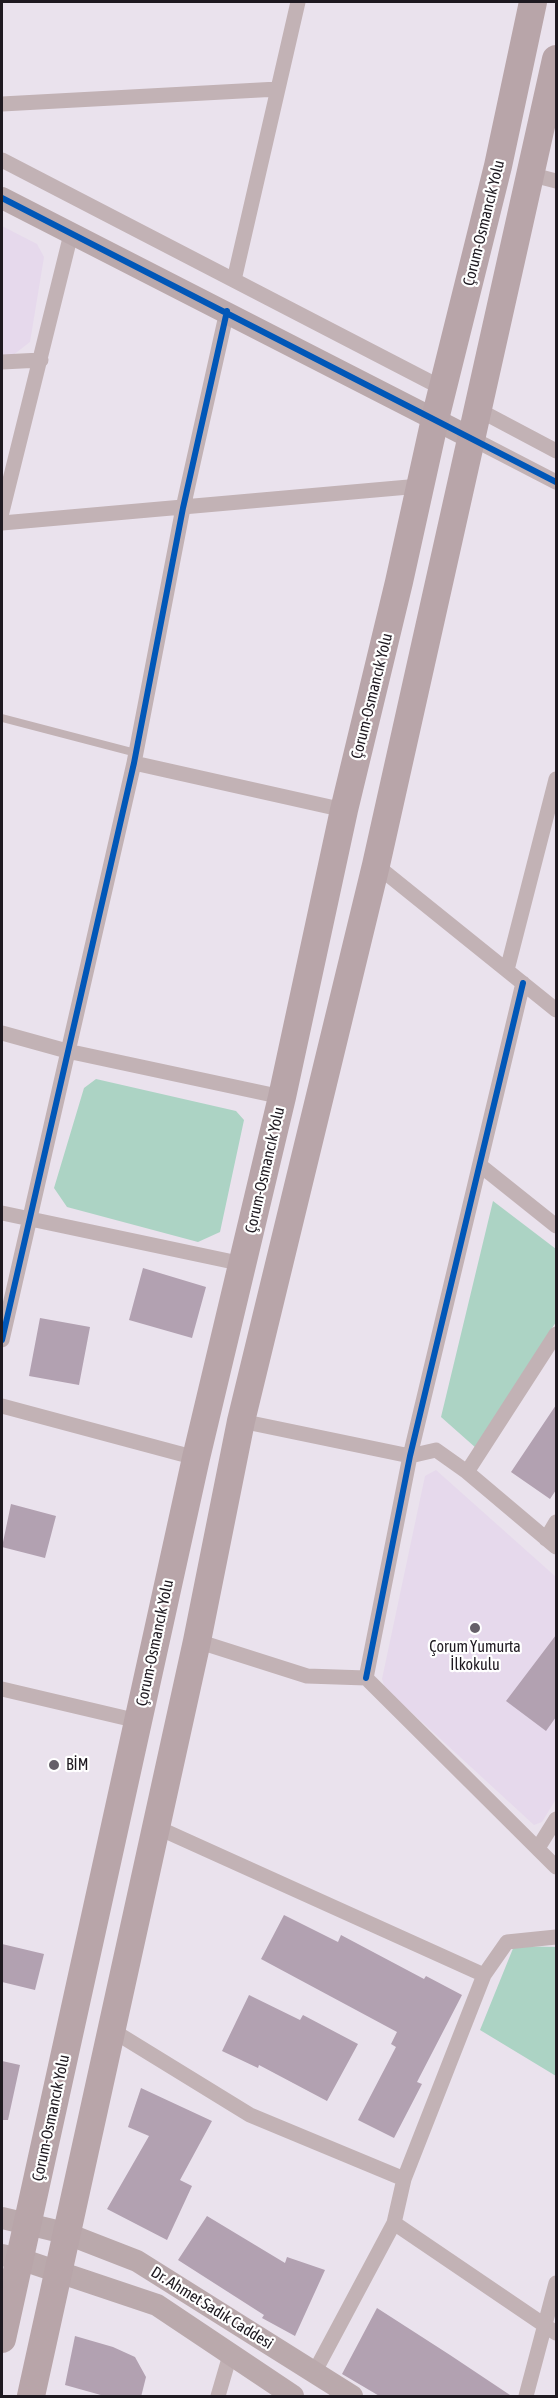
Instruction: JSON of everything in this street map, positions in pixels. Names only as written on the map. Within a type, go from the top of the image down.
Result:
[{"type":"highway","name":"Çorum-Osmancık Yolu","points":[[2,2339],[15,2220],[138,1721],[196,1458],[282,1097],[344,810],[442,388],[498,166],[533,2]]},
{"type":"highway","name":"Çorum-Osmancık Yolu","points":[[31,2397],[154,1826],[197,1641],[241,1421],[376,865],[556,59]]},
{"type":"street","points":[[234,280],[298,2]]},
{"type":"street","points":[[2,104],[278,89]]},
{"type":"street","points":[[2,160],[442,388]]},
{"type":"street","points":[[529,174],[556,181]]},
{"type":"street","points":[[2,198],[227,311],[556,482]]},
{"type":"street","points":[[2,512],[71,234]]},
{"type":"street","points":[[2,1340],[27,1220],[135,758],[183,508],[227,311]]},
{"type":"street","points":[[2,362],[41,360]]},
{"type":"street","points":[[477,409],[556,451]]},
{"type":"street","points":[[2,523],[420,486]]},
{"type":"street","points":[[135,758],[344,810]]},
{"type":"street","points":[[507,970],[554,805],[556,781]]},
{"type":"street","points":[[376,865],[556,1010]]},
{"type":"street","points":[[366,1678],[410,1456],[523,983]]},
{"type":"street","points":[[2,1034],[68,1051],[282,1097]]},
{"type":"street","points":[[481,1166],[556,1226]]},
{"type":"street","points":[[2,1214],[243,1264]]},
{"type":"street","points":[[467,1472],[556,1334]]},
{"type":"street","points":[[2,1406],[196,1458]]},
{"type":"street","points":[[241,1421],[410,1456],[436,1450],[467,1472],[551,1543],[556,1522]]},
{"type":"street","points":[[197,1641],[307,1676],[366,1678],[556,1867]]},
{"type":"street","points":[[2,1689],[138,1721]]},
{"type":"street","points":[[538,1848],[556,1819]]},
{"type":"street","points":[[154,1826],[484,1975]]},
{"type":"street","points":[[314,2373],[394,2223],[404,2179],[484,1975],[507,1942],[556,1937]]},
{"type":"street","points":[[110,2030],[250,2115],[404,2179]]},
{"type":"street","name":"Dr. Ahmet Sadık Caddesi","points":[[15,2220],[65,2233],[137,2261],[352,2397]]},
{"type":"street","points":[[394,2223],[551,2330]]},
{"type":"street","name":"Dr. Ahmet Sadık Caddesi","points":[[11,2257],[157,2305],[293,2397]]},
{"type":"street","points":[[526,2397],[551,2330],[556,2283]]},
{"type":"street","points":[[218,2397],[230,2355]]},
{"type":"lane","points":[[2,718],[135,758]]},
{"type":"shaded area","points":[[2,226],[37,244],[44,257],[30,342],[8,359],[2,359]]},
{"type":"shaded area","name":"Çorum Yumurta İlkokulu","points":[[436,1470],[556,1577],[556,1799],[542,1822],[534,1825],[385,1688],[382,1679],[425,1476]]},
{"type":"green space","points":[[96,1079],[236,1111],[244,1120],[220,1232],[198,1242],[67,1207],[54,1188],[84,1088]]},
{"type":"green space","points":[[493,1201],[556,1249],[556,1322],[476,1448],[441,1417]]},
{"type":"green space","points":[[514,1946],[556,1947],[556,2076],[480,2030]]},
{"type":"building","points":[[143,1268],[206,1287],[192,1338],[129,1320]]},
{"type":"building","points":[[40,1318],[90,1327],[79,1385],[29,1376]]},
{"type":"building","points":[[556,1405],[556,1490],[550,1499],[511,1472]]},
{"type":"building","points":[[11,1504],[56,1516],[45,1558],[2,1547]]},
{"type":"building","name":"Çorum Yumurta İlkokulu","points":[[556,1635],[556,1717],[546,1731],[506,1701]]},
{"type":"building","points":[[284,1915],[338,1942],[341,1935],[424,1979],[426,1976],[462,1995],[417,2082],[422,2084],[394,2138],[358,2120],[396,2047],[391,2044],[397,2032],[261,1959]]},
{"type":"building","points":[[2,1944],[44,1954],[35,1990],[2,1982]]},
{"type":"building","points":[[249,1995],[300,2020],[303,2015],[358,2044],[327,2101],[259,2065],[258,2068],[222,2051]]},
{"type":"building","points":[[2,2061],[20,2065],[8,2120],[2,2120]]},
{"type":"building","points":[[141,2088],[212,2121],[180,2180],[192,2186],[167,2240],[107,2209],[149,2136],[128,2127]]},
{"type":"building","points":[[207,2216],[285,2263],[287,2257],[325,2270],[295,2336],[262,2318],[264,2315],[178,2260]]},
{"type":"building","points":[[377,2308],[513,2397],[381,2397],[342,2374]]},
{"type":"building","points":[[75,2336],[113,2347],[135,2357],[146,2377],[141,2397],[108,2397],[65,2385]]},
{"type":"cycle path","points":[[2,198],[556,482]]},
{"type":"cycle path","points":[[2,1340],[134,763],[183,508],[227,311]]},
{"type":"cycle path","points":[[366,1678],[410,1456],[523,983]]},
{"type":"place","name":"Çorum Yumurta İlkokulu","points":[[475,1628]]},
{"type":"place","name":"BİM","points":[[54,1765]]}]
